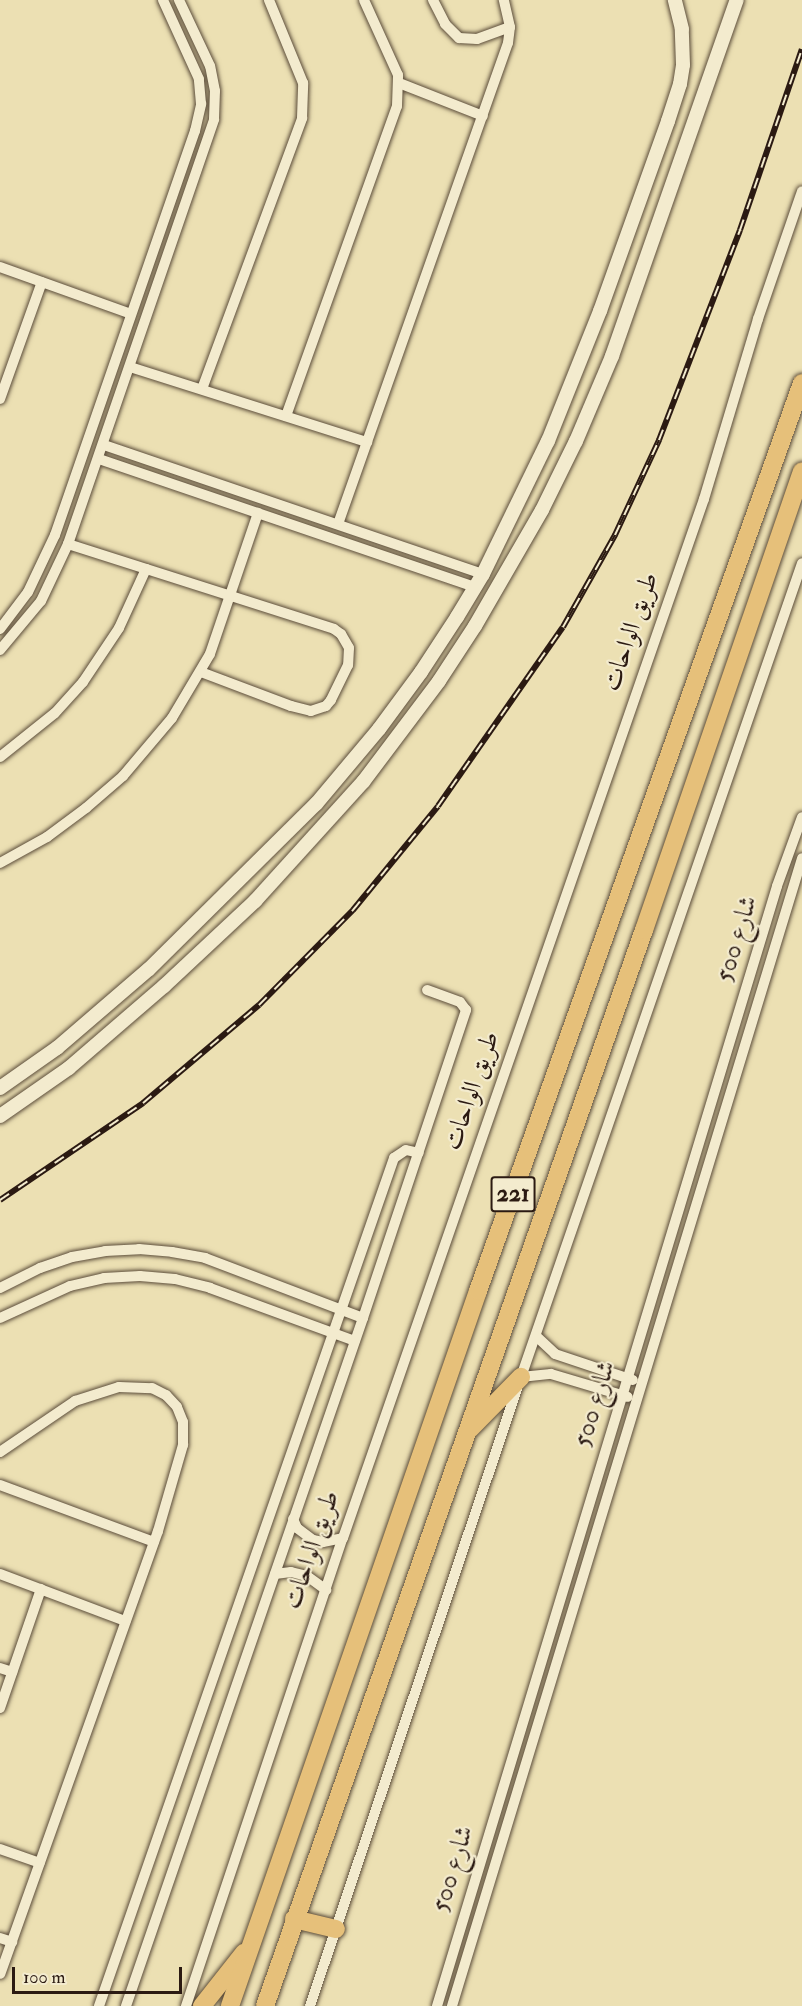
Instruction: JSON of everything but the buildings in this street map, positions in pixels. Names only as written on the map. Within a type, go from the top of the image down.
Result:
[{"type":"highway","name":"221","points":[[230,2006],[478,1291],[802,383]]},
{"type":"highway","name":"221","points":[[265,2006],[644,930],[802,471]]},
{"type":"highway","points":[[466,1432],[521,1377]]},
{"type":"highway","points":[[294,1919],[336,1929]]},
{"type":"highway","points":[[202,2006],[252,1942]]},
{"type":"street","points":[[202,390],[302,118],[303,82],[269,0]]},
{"type":"street","points":[[286,416],[397,106],[399,83],[395,66],[364,0]]},
{"type":"street","points":[[433,0],[445,24],[459,38],[477,39],[510,27]]},
{"type":"street","points":[[338,524],[508,43],[510,27],[504,0]]},
{"type":"street","points":[[0,1088],[57,1048],[149,969],[316,804],[379,729],[422,672],[475,587],[548,441],[600,311],[673,106],[680,84],[683,47],[675,0]]},
{"type":"street","points":[[0,1116],[69,1068],[164,986],[255,901],[363,782],[439,681],[503,580],[576,441],[612,356],[737,0]]},
{"type":"street","points":[[0,629],[28,592],[51,544],[72,491],[195,131],[201,92],[194,63],[165,5],[180,2],[210,66],[216,105],[210,135],[68,544],[41,601],[0,650]]},
{"type":"street","points":[[399,83],[483,116]]},
{"type":"street","points":[[673,106],[697,115]]},
{"type":"street","name":"طريق الواحات","points":[[186,2006],[343,1538],[696,521],[758,319],[802,191]]},
{"type":"street","points":[[164,221],[179,226]]},
{"type":"street","points":[[0,267],[131,314]]},
{"type":"street","points":[[0,399],[5,367],[42,282]]},
{"type":"street","points":[[130,367],[367,442]]},
{"type":"street","points":[[104,445],[483,574]]},
{"type":"street","points":[[99,459],[475,587]]},
{"type":"street","points":[[72,491],[86,496]]},
{"type":"street","points":[[1,859],[46,837],[86,808],[123,776],[155,740],[201,672],[258,513]]},
{"type":"street","points":[[68,544],[334,629],[346,640],[350,657],[332,700],[326,706],[311,711],[291,706],[201,672]]},
{"type":"street","points":[[310,2006],[521,1377],[802,563]]},
{"type":"street","points":[[0,757],[55,713],[83,682],[119,628],[146,569]]},
{"type":"street","name":"شارع 500","points":[[437,2006],[487,1835],[777,886],[802,817]]},
{"type":"street","name":"شارع 500","points":[[452,2006],[668,1292],[796,888],[802,858]]},
{"type":"street","points":[[783,869],[799,872]]},
{"type":"street","points":[[777,886],[796,888]]},
{"type":"street","points":[[126,2006],[363,1318],[466,1010],[460,1002],[428,990]]},
{"type":"street","points":[[99,2006],[394,1158],[406,1150],[419,1153]]},
{"type":"street","points":[[0,1288],[40,1268],[72,1257],[105,1251],[138,1249],[205,1258],[363,1318]]},
{"type":"street","points":[[0,1318],[70,1286],[104,1278],[140,1276],[176,1279],[210,1288],[355,1341]]},
{"type":"street","points":[[654,1287],[668,1292]]},
{"type":"street","points":[[536,1336],[545,1347],[560,1356],[642,1383]]},
{"type":"street","points":[[521,1377],[551,1374],[637,1400]]},
{"type":"street","points":[[0,1452],[75,1401],[97,1393],[136,1386],[152,1388],[166,1395],[177,1407],[183,1422],[183,1444],[154,1542],[0,1974]]},
{"type":"street","points":[[0,1485],[154,1542]]},
{"type":"street","points":[[292,1519],[297,1528],[313,1540],[333,1541],[343,1538]]},
{"type":"street","points":[[576,1545],[591,1550]]},
{"type":"street","points":[[275,1574],[291,1572],[307,1576],[326,1590]]},
{"type":"street","points":[[0,1574],[125,1621]]},
{"type":"street","points":[[0,1708],[41,1589]]},
{"type":"street","points":[[550,1628],[565,1632]]},
{"type":"street","points":[[0,1668],[12,1672]]},
{"type":"street","points":[[487,1835],[501,1840]]},
{"type":"street","points":[[0,1849],[40,1863]]},
{"type":"street","points":[[0,1938],[12,1942]]},
{"type":"railway","points":[[0,1200],[143,1103],[259,1005],[353,910],[438,806],[563,627],[615,535],[659,440],[740,230],[802,49]]}]
